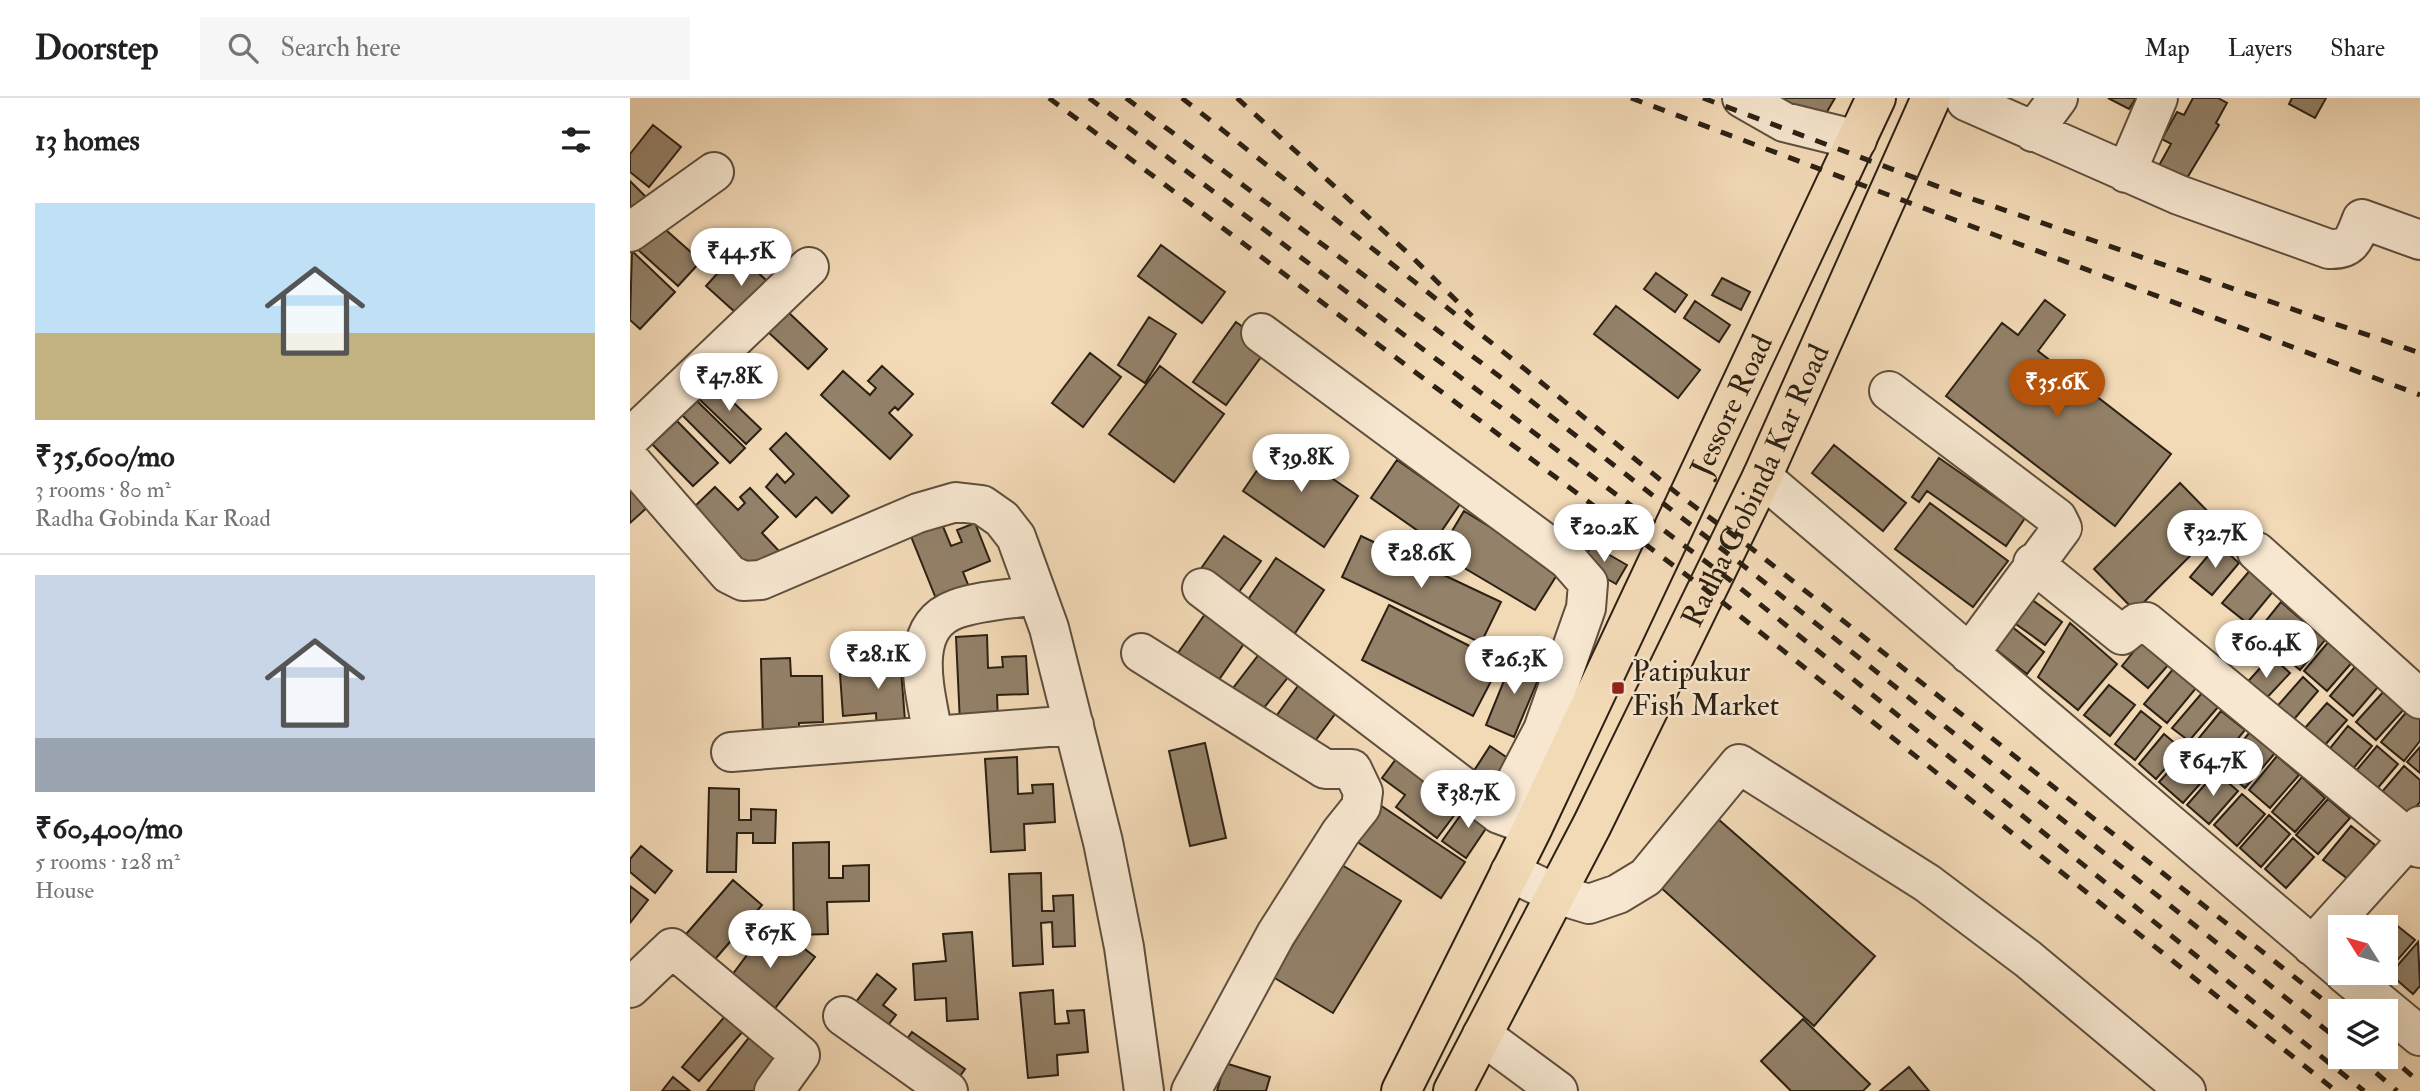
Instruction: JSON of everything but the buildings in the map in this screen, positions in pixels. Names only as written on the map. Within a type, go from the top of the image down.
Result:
[{"type":"main road","name":"Jessore Road","points":[[1401,1091],[1510,872],[1516,820],[1876,98]]},
{"type":"main road","name":"Radha Gobinda Kar Road","points":[[1453,1091],[1556,894],[1948,99]]},
{"type":"street","points":[[1742,98],[1784,122],[1857,140]]},
{"type":"street","points":[[2033,132],[2058,98]]},
{"type":"street","points":[[2126,173],[2158,98]]},
{"type":"street","points":[[1948,99],[2033,132],[2126,173],[2329,249],[2343,249],[2351,245],[2362,219],[2420,240]]},
{"type":"street","points":[[630,232],[714,172]]},
{"type":"street","points":[[630,438],[808,267]]},
{"type":"street","points":[[1202,588],[1516,820],[1543,730],[1586,608],[1588,583],[1568,560],[1261,332]]},
{"type":"street","points":[[1889,391],[2057,517],[2062,528],[2033,563],[1969,654]]},
{"type":"street","points":[[630,460],[715,561],[743,581],[761,580],[918,513],[956,502],[982,505],[1002,519],[1016,537],[1037,595],[1104,842],[1124,947],[1144,1091]]},
{"type":"street","points":[[1762,477],[2326,958],[2416,837],[2146,622],[2137,623],[2122,635],[2033,563]]},
{"type":"street","points":[[2257,552],[2420,699]]},
{"type":"street","points":[[933,736],[922,653],[925,637],[939,621],[955,609],[1037,595]]},
{"type":"street","points":[[1141,653],[1325,769],[1352,769],[1363,792],[1361,807],[1340,832],[1276,934],[1192,1091]]},
{"type":"street","points":[[731,752],[1074,724]]},
{"type":"street","points":[[1510,872],[1556,894],[1589,904],[1618,894],[1646,877],[1739,764],[1927,883],[2028,959],[2186,1091]]},
{"type":"street","points":[[630,988],[672,948],[800,1055],[774,1091]]},
{"type":"street","points":[[2358,985],[2420,1036]]},
{"type":"street","points":[[843,1016],[948,1091]]},
{"type":"street","points":[[1482,1035],[1558,1091]]},
{"type":"railway","points":[[1049,98],[1721,601],[2336,1091]]},
{"type":"railway","points":[[1089,98],[1730,580],[2364,1091]]},
{"type":"railway","points":[[1126,98],[1499,376],[1740,563],[2328,1031]]},
{"type":"railway","points":[[1182,98],[1526,370],[1679,495],[1751,548],[2328,1004]]},
{"type":"railway","points":[[1237,98],[1409,254],[1472,316]]},
{"type":"railway","points":[[1631,98],[2420,395]]},
{"type":"railway","points":[[1703,98],[1958,194],[2420,353]]},
{"type":"railway","points":[[2398,1064],[2420,1083]]},
{"type":"railway","points":[[2372,1069],[2397,1091]]},
{"type":"place","name":"Patipukur Fish Market","points":[[1618,688]]}]
